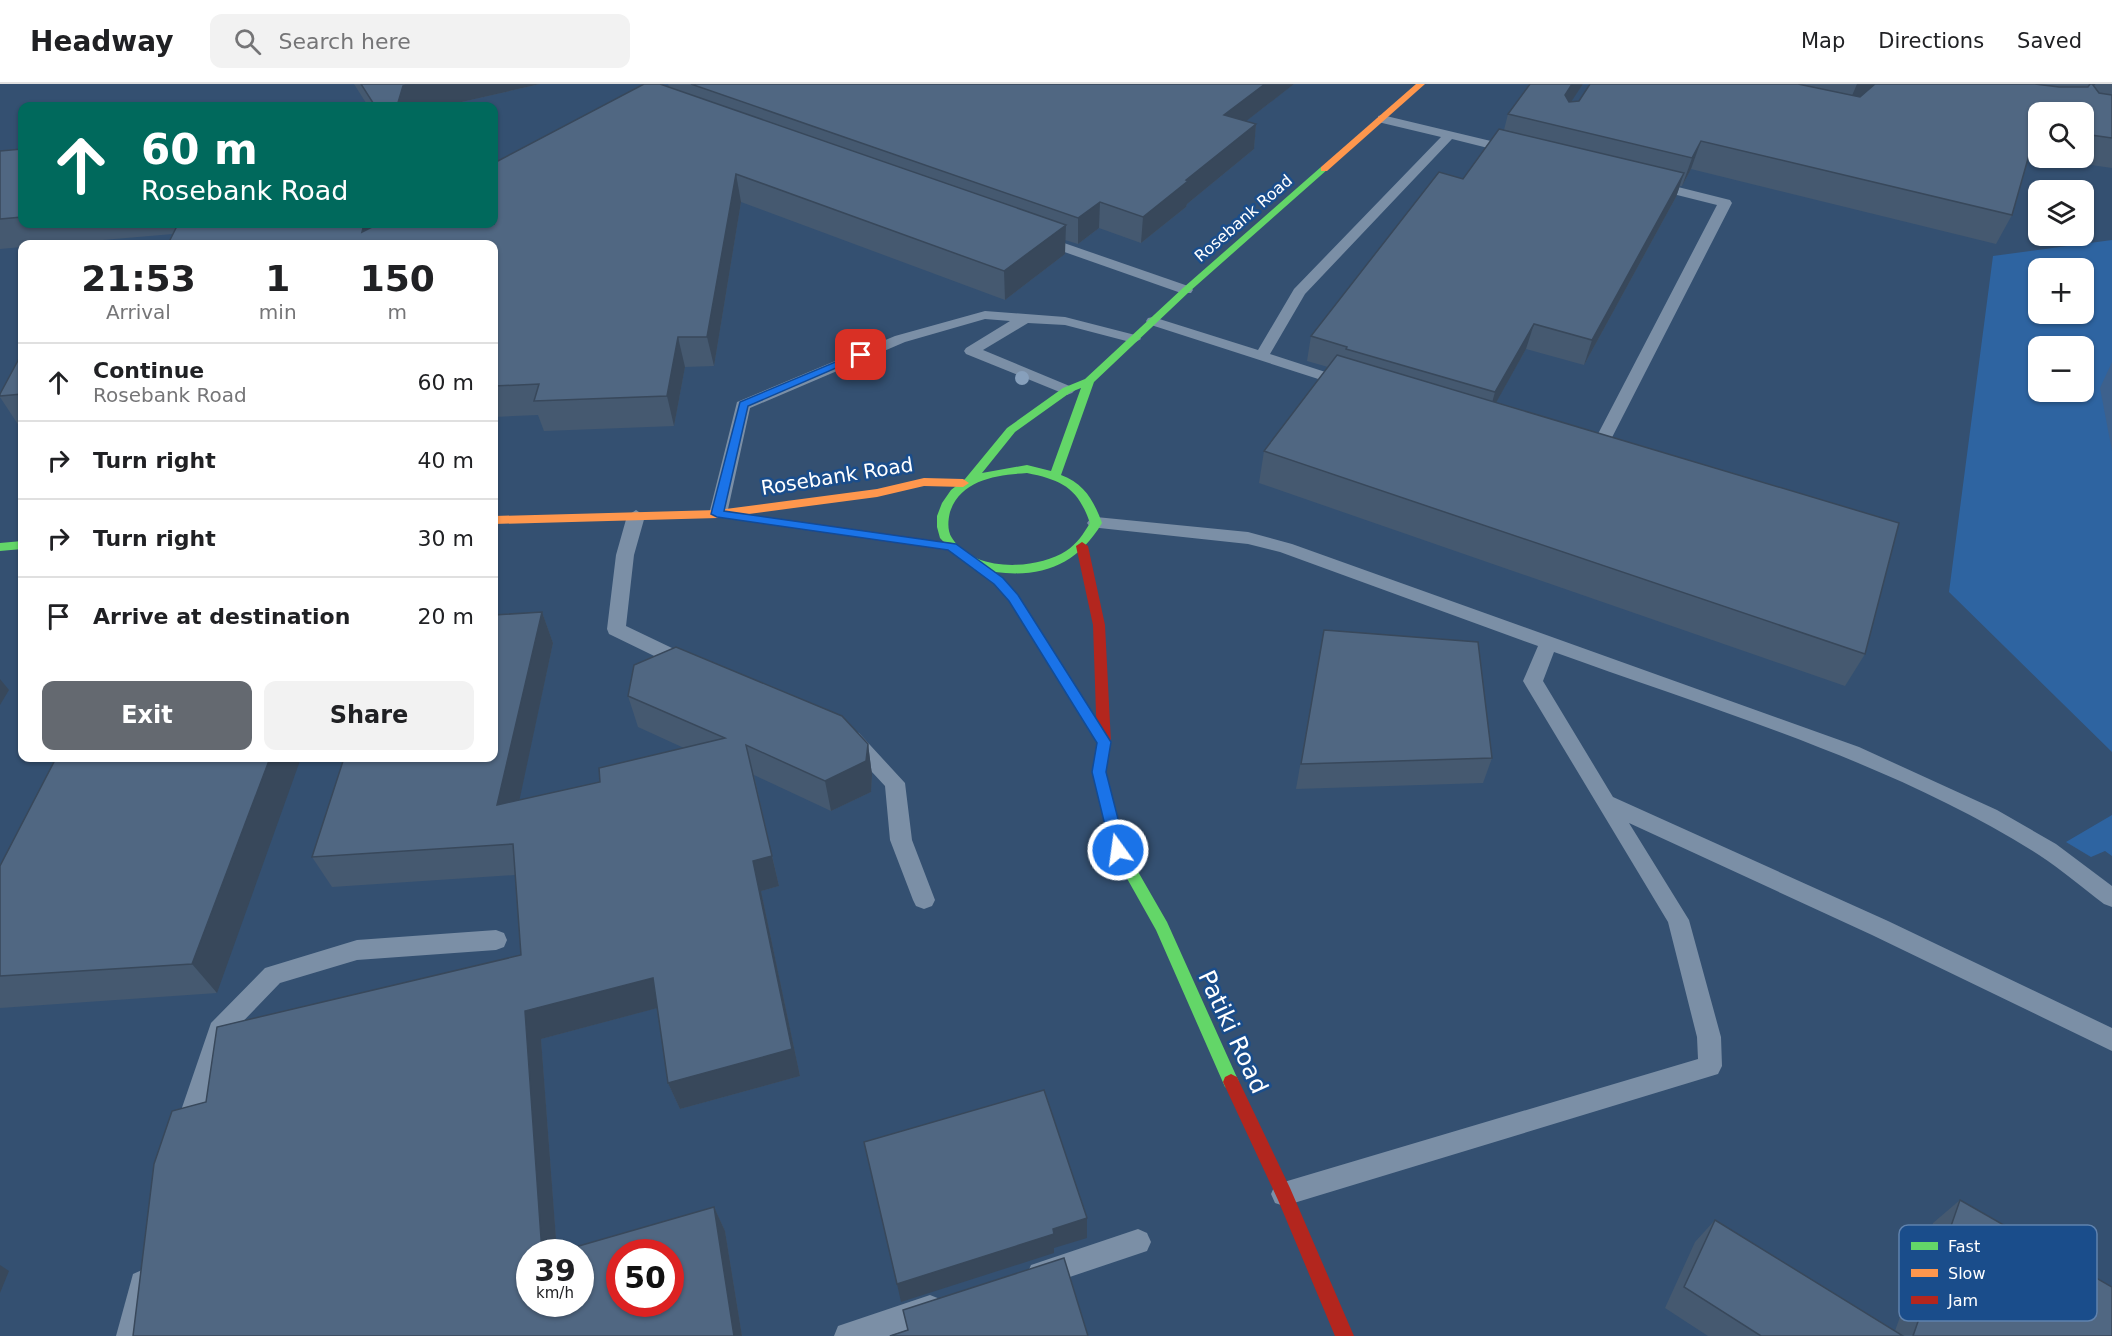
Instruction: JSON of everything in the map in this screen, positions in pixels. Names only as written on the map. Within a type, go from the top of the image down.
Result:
[{"type":"main road","name":"Rosebank Road","points":[[498,520],[717,514],[877,493],[924,482],[967,482],[1011,430],[1067,390],[1089,381],[1186,290],[1421,84]]},
{"type":"main road","name":"Rosebank Road","points":[[1055,475],[1089,381]]},
{"type":"main road","points":[[968,559],[991,567],[1016,570],[1034,568],[1065,559],[1082,546],[1096,523],[1091,503],[1083,492],[1055,475],[1027,470],[998,471],[967,482],[949,496],[942,508],[942,528],[952,547],[968,559],[999,581],[1013,598],[1104,742]]},
{"type":"main road","name":"Rosebank Road","points":[[717,514],[952,547]]},
{"type":"main road","points":[[0,547],[18,545]]},
{"type":"main road","name":"Patiki Road","points":[[1082,546],[1099,625],[1104,742],[1099,772],[1118,850],[1162,927],[1187,988],[1284,1194],[1345,1336]]},
{"type":"lane","points":[[1382,119],[1447,137],[1524,153]]},
{"type":"lane","points":[[1261,357],[1299,292],[1447,137]]},
{"type":"lane","points":[[1584,454],[1595,457],[1725,202],[1636,181]]},
{"type":"lane","points":[[1032,235],[1186,290]]},
{"type":"lane","points":[[717,514],[743,405],[900,339],[985,315],[1065,321],[1134,339]]},
{"type":"lane","points":[[1025,318],[971,351],[1067,390]]},
{"type":"lane","points":[[1153,321],[1357,387]]},
{"type":"lane","points":[[636,516],[625,555],[616,628],[700,670]]},
{"type":"lane","points":[[1096,523],[1248,538],[1286,548],[1852,752],[1990,816],[2038,845],[2112,898]]},
{"type":"lane","points":[[1284,1194],[1710,1066],[1709,1037],[1678,920],[1533,681],[1548,643]]},
{"type":"lane","points":[[836,730],[855,739],[895,783],[901,840],[924,900]]},
{"type":"lane","points":[[1606,803],[1880,928],[2112,1040]]},
{"type":"lane","points":[[180,1150],[219,1030],[273,975],[357,950],[496,940]]},
{"type":"lane","points":[[1015,1282],[1138,1242]]},
{"type":"lane","points":[[130,1336],[147,1260]]},
{"type":"lane","points":[[848,1336],[959,1300]]},
{"type":"shaded area","points":[[2112,240],[2112,752],[1949,592],[1993,256],[2067,246],[2094,246],[2094,242]]},
{"type":"shaded area","points":[[2112,362],[2112,451],[2100,388]]},
{"type":"shaded area","points":[[2112,815],[2112,856],[2105,851],[2091,857],[2066,842]]},
{"type":"building","points":[[361,84],[414,84],[403,86],[398,102],[372,102]]},
{"type":"building","points":[[644,84],[660,84],[1066,225],[1004,271],[736,174],[707,337],[678,337],[667,396],[534,401],[539,384],[498,386],[498,240],[170,240],[176,228],[363,228],[362,232],[370,228],[498,228],[498,161]]},
{"type":"building","points":[[691,84],[1265,84],[1224,115],[1256,124],[1143,217],[1100,202],[1078,218]]},
{"type":"building","points":[[1530,84],[1572,84],[1565,95],[1569,102],[1579,101],[1590,84],[1798,84],[1860,97],[1875,84],[2035,84],[2088,87],[2090,84],[2095,84],[2093,85],[2099,93],[2112,95],[2112,138],[2094,135],[2094,102],[2028,102],[2028,159],[2012,215],[1701,141],[1692,158],[1508,114]]},
{"type":"building","points":[[1499,129],[1684,173],[1592,340],[1534,324],[1495,392],[1346,349],[1347,347],[1311,336],[1439,172],[1463,179]]},
{"type":"building","points":[[18,149],[18,217],[0,219],[0,151]]},
{"type":"building","points":[[1337,355],[1899,523],[1865,654],[1264,451]]},
{"type":"building","points":[[18,360],[18,394],[0,396]]},
{"type":"building","points":[[542,612],[497,805],[600,782],[599,768],[725,738],[628,696],[634,665],[676,647],[842,716],[868,744],[866,761],[825,781],[746,745],[772,856],[753,861],[792,1049],[668,1083],[653,978],[525,1011],[541,1239],[516,1239],[516,1317],[594,1317],[594,1242],[714,1207],[734,1336],[133,1336],[154,1164],[172,1111],[206,1102],[217,1027],[521,955],[513,844],[312,857],[343,762],[498,762],[498,615]]},
{"type":"building","points":[[1324,630],[1478,642],[1492,758],[1301,764]]},
{"type":"building","points":[[54,762],[268,762],[192,964],[0,976],[0,866]]},
{"type":"building","points":[[1044,1090],[1087,1218],[1053,1229],[1054,1234],[897,1284],[864,1142]]},
{"type":"building","points":[[1960,1200],[2004,1225],[1951,1225]]},
{"type":"building","points":[[1715,1220],[1903,1336],[1761,1336],[1684,1287]]},
{"type":"building","points":[[1064,1258],[1088,1336],[890,1336],[908,1330],[903,1310]]},
{"type":"building","points":[[2097,1278],[2112,1287],[2112,1336],[1913,1336],[1918,1321],[2097,1321]]},
{"type":"traffic: fast","points":[[970,480],[1011,430],[1067,390],[1089,381],[1186,290],[1324,169]]},
{"type":"traffic: fast","points":[[1055,475],[1089,381]]},
{"type":"traffic: fast","points":[[1027,469],[1062,479],[1071,484],[1086,499],[1096,523],[1078,547],[1070,554],[1041,567],[1009,569],[977,562],[963,555],[948,542],[944,535],[942,520],[955,492],[964,484],[975,479],[1001,472],[1027,469]]},
{"type":"traffic: fast","points":[[0,547],[18,545]]},
{"type":"traffic: fast","points":[[975,563],[999,581],[1013,598],[1103,741]]},
{"type":"traffic: fast","points":[[1105,796],[1118,850],[1162,927],[1231,1082]]},
{"type":"traffic: slow","points":[[1324,169],[1421,84]]},
{"type":"traffic: slow","points":[[498,520],[718,514],[877,493],[924,482],[963,483]]},
{"type":"traffic: jam","points":[[760,520],[952,547]]},
{"type":"traffic: jam","points":[[1082,546],[1099,625],[1104,743],[1099,772],[1105,796]]},
{"type":"traffic: jam","points":[[1231,1082],[1284,1194],[1345,1336]]},
{"type":"route","points":[[861,355],[743,405],[717,514],[952,547],[999,581],[1013,598],[1104,742],[1099,772],[1118,850]]}]
